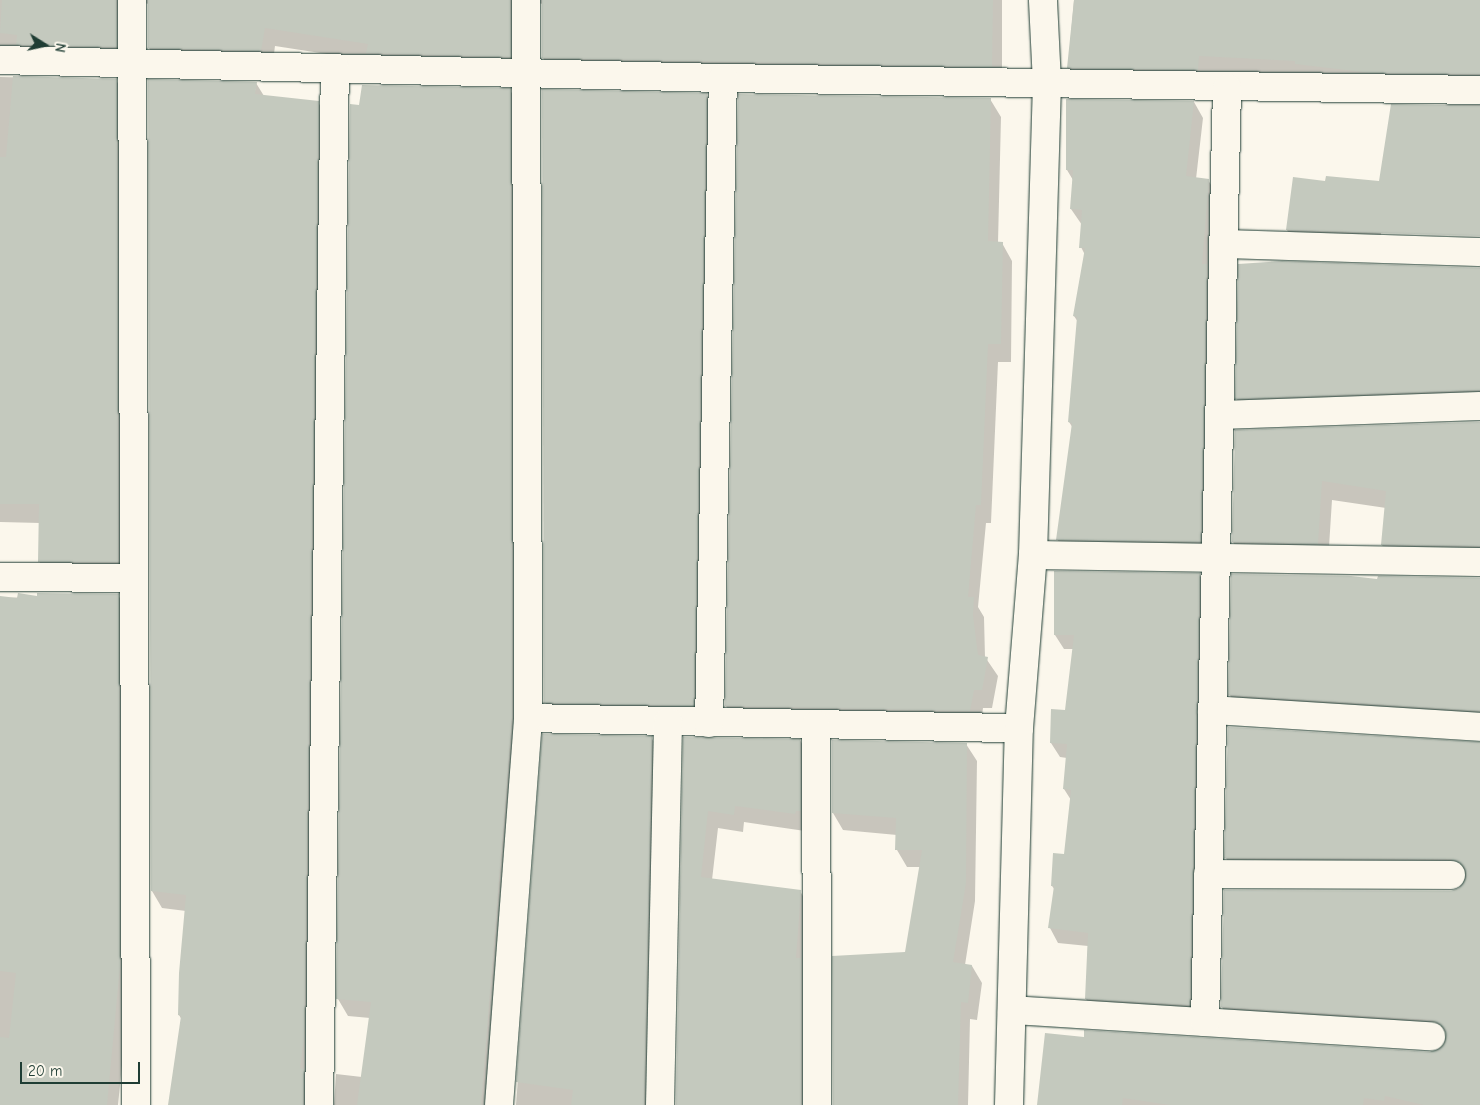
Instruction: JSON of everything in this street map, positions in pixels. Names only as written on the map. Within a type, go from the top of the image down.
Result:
[{"type":"street","points":[[132,0],[136,1105]]},
{"type":"street","points":[[499,1105],[528,718],[528,74],[526,0]]},
{"type":"street","points":[[1009,1105],[1019,728],[1033,555],[1047,83],[1043,0]]},
{"type":"street","points":[[0,60],[723,78],[1227,88],[1480,90]]},
{"type":"street","points":[[319,1105],[334,68]]},
{"type":"street","points":[[709,723],[723,78]]},
{"type":"street","points":[[1205,1022],[1227,88]]},
{"type":"street","points":[[1224,244],[1480,252]]},
{"type":"street","points":[[1220,415],[1480,406]]},
{"type":"street","points":[[1033,555],[1216,556],[1480,562]]},
{"type":"street","points":[[0,577],[134,578]]},
{"type":"street","points":[[1212,710],[1480,727]]},
{"type":"street","points":[[528,718],[1019,728]]},
{"type":"street","points":[[660,1105],[668,722]]},
{"type":"street","points":[[816,725],[817,1105]]},
{"type":"street","points":[[1208,874],[1451,875]]},
{"type":"street","points":[[1012,1010],[1431,1036]]},
{"type":"building","points":[[2,0],[116,0],[117,47],[16,45],[17,35],[0,33]]},
{"type":"building","points":[[148,0],[510,0],[511,57],[366,53],[368,44],[265,28],[261,51],[148,48]]},
{"type":"building","points":[[542,0],[993,0],[992,67],[542,58]]},
{"type":"building","points":[[1074,0],[1480,0],[1480,74],[1372,73],[1295,64],[1295,61],[1199,56],[1198,70],[1067,68]]},
{"type":"building","points":[[13,76],[117,79],[118,562],[38,562],[39,504],[0,504],[0,157],[6,157]]},
{"type":"building","points":[[148,79],[257,82],[255,94],[319,101],[304,1037],[300,1068],[304,1069],[303,1105],[168,1105],[181,1016],[178,1015],[179,973],[186,895],[151,891]]},
{"type":"building","points":[[362,85],[511,88],[512,717],[481,1105],[357,1105],[371,1002],[336,999],[350,104],[359,105]]},
{"type":"building","points":[[542,89],[707,93],[694,706],[544,703]]},
{"type":"building","points":[[738,94],[991,98],[988,241],[1003,242],[1001,344],[988,344],[981,505],[976,505],[968,597],[974,597],[973,615],[978,655],[988,657],[982,690],[974,690],[970,711],[725,706]]},
{"type":"building","points":[[1066,99],[1194,101],[1186,176],[1209,179],[1202,264],[1207,264],[1201,542],[1056,540],[1072,423],[1068,422],[1077,317],[1073,316],[1085,248],[1079,248],[1082,210],[1070,209],[1073,170],[1066,170]]},
{"type":"building","points":[[1391,104],[1480,106],[1480,236],[1286,230],[1293,177],[1325,181],[1326,176],[1379,181]]},
{"type":"building","points":[[1282,261],[1480,268],[1480,390],[1235,399],[1238,264]]},
{"type":"building","points":[[1480,422],[1480,546],[1381,545],[1386,491],[1322,481],[1318,544],[1232,542],[1235,430]]},
{"type":"building","points":[[1054,571],[1200,573],[1190,1005],[1085,999],[1088,933],[1048,928],[1054,886],[1051,886],[1053,853],[1064,854],[1071,790],[1063,789],[1067,744],[1050,743],[1051,709],[1065,710],[1074,635],[1054,635]]},
{"type":"building","points":[[1231,574],[1351,576],[1377,579],[1378,576],[1480,578],[1480,711],[1228,695]]},
{"type":"building","points":[[18,593],[37,596],[37,593],[119,594],[120,966],[107,1105],[0,1105],[0,1037],[9,1038],[16,973],[0,971],[0,596],[17,598]]},
{"type":"building","points":[[1228,727],[1480,742],[1480,1105],[1424,1105],[1385,1096],[1384,1101],[1364,1098],[1363,1105],[1170,1105],[1123,1098],[1122,1105],[1037,1105],[1045,1033],[1084,1037],[1084,1030],[1430,1052],[1444,1044],[1445,1029],[1432,1020],[1221,1007],[1224,890],[1451,891],[1459,888],[1467,876],[1464,867],[1451,859],[1224,858]]},
{"type":"building","points":[[542,734],[652,736],[644,1105],[571,1105],[573,1090],[516,1082]]},
{"type":"building","points":[[683,737],[800,739],[801,811],[796,811],[795,814],[735,806],[734,815],[708,811],[701,877],[801,890],[796,958],[801,958],[801,1105],[676,1105]]},
{"type":"building","points":[[832,740],[967,743],[966,883],[953,962],[972,965],[968,1003],[961,1002],[958,1105],[833,1105],[832,956],[905,952],[922,850],[895,850],[896,818],[832,813]]}]
